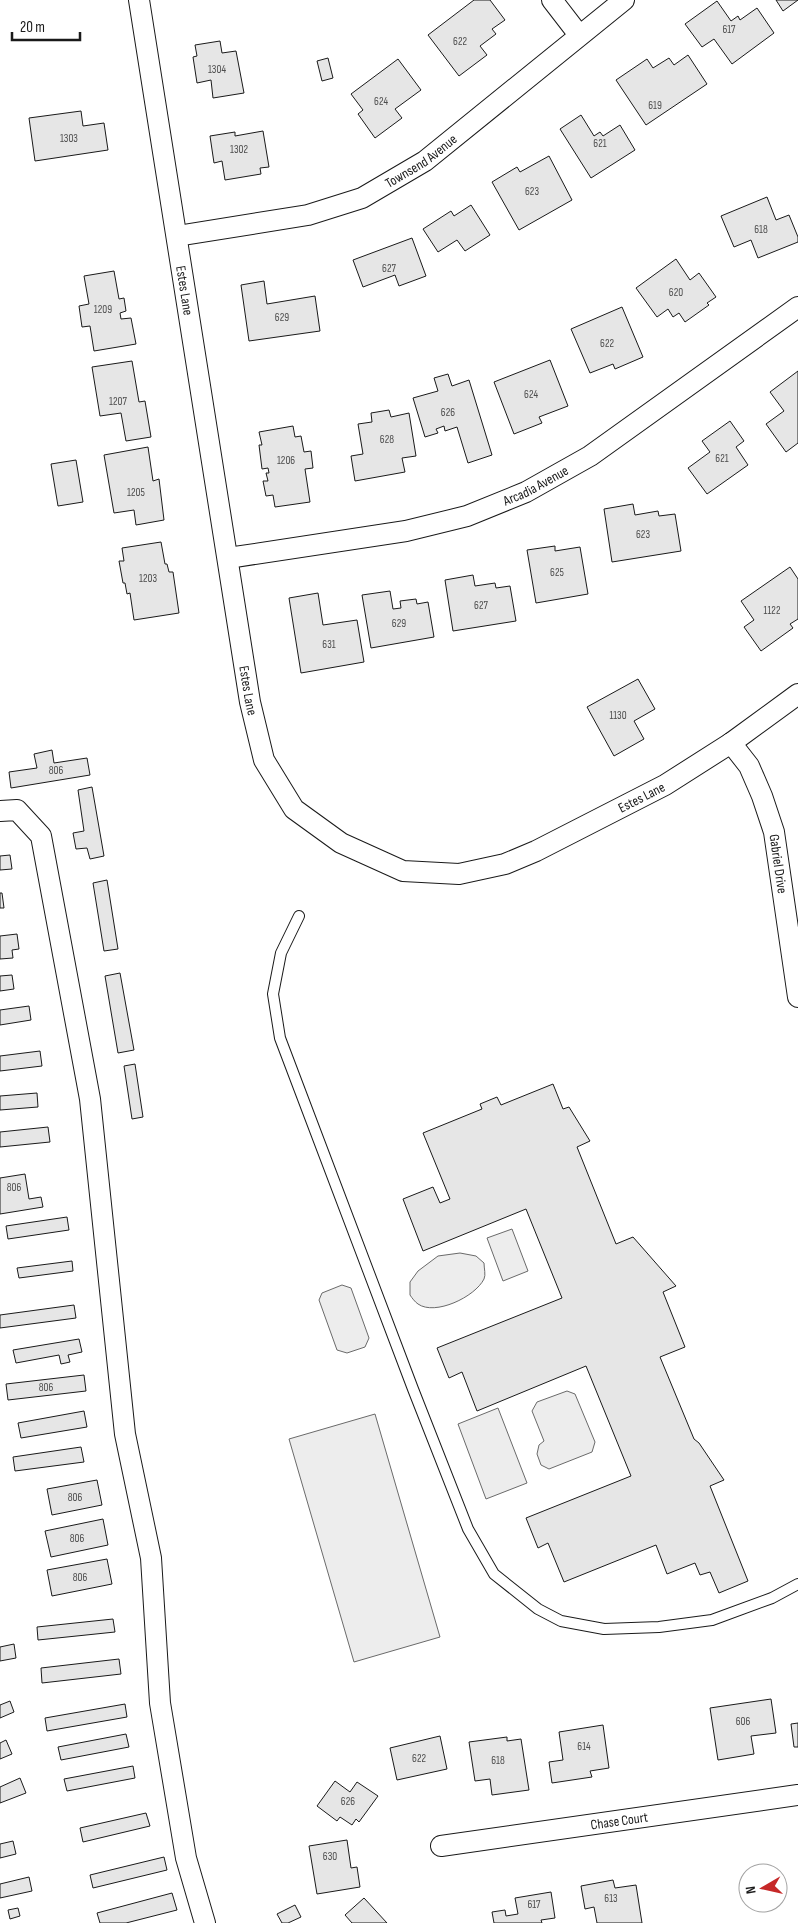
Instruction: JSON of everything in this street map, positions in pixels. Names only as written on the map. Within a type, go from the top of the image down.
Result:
[{"type":"street","name":"Estes Lane","points":[[139,0],[250,702],[264,760],[294,810],[340,843],[403,871],[459,874],[505,864],[536,851],[665,785],[731,743],[798,694]]},
{"type":"street","points":[[552,0],[580,35]]},
{"type":"street","name":"Townsend Avenue","points":[[177,236],[308,215],[362,198],[425,161],[624,0]]},
{"type":"street","name":"Arcadia Avenue","points":[[228,558],[406,531],[467,516],[526,492],[590,456],[798,307]]},
{"type":"street","name":"Gabriel Drive","points":[[731,743],[749,766],[762,796],[774,832],[795,956],[798,997]]},
{"type":"street","points":[[0,811],[17,810],[41,836],[90,1099],[125,1434],[151,1558],[160,1703],[186,1858],[205,1923]]},
{"type":"street","name":"Chase Court","points":[[441,1846],[798,1795]]},
{"type":"lane","points":[[299,916],[281,953],[273,994],[280,1038],[468,1529],[494,1574],[538,1609],[561,1621],[604,1629],[659,1627],[712,1620],[772,1598],[798,1584]]},
{"type":"shaded area","points":[[512,1229],[528,1271],[503,1281],[487,1238]]},
{"type":"shaded area","points":[[460,1253],[476,1256],[484,1263],[485,1277],[479,1286],[464,1298],[444,1306],[425,1307],[417,1303],[410,1295],[410,1282],[418,1271],[438,1256]]},
{"type":"shaded area","points":[[342,1285],[351,1288],[369,1338],[365,1347],[347,1353],[337,1350],[319,1300],[322,1293]]},
{"type":"shaded area","points":[[567,1391],[575,1394],[595,1442],[592,1452],[549,1469],[541,1465],[537,1454],[539,1445],[544,1441],[532,1411],[537,1402]]},
{"type":"shaded area","points":[[498,1408],[527,1483],[486,1499],[458,1424]]},
{"type":"shaded area","points":[[375,1414],[440,1637],[354,1662],[289,1439]]},
{"type":"building","points":[[474,0],[490,0],[505,20],[492,29],[496,34],[480,46],[487,55],[459,76],[428,35]]},
{"type":"building","points":[[776,0],[798,0],[783,11]]},
{"type":"building","points":[[717,1],[731,21],[738,16],[740,20],[757,8],[774,33],[732,64],[714,39],[702,47],[685,24]]},
{"type":"building","points":[[220,41],[222,53],[236,51],[244,93],[213,98],[211,80],[197,83],[193,57],[197,56],[195,45]]},
{"type":"building","points":[[688,55],[707,84],[646,125],[616,80],[647,59],[653,68],[669,58],[674,65]]},
{"type":"building","points":[[328,58],[333,78],[322,81],[317,61]]},
{"type":"building","points":[[398,59],[421,90],[395,109],[402,118],[375,138],[358,114],[363,110],[351,94]]},
{"type":"building","points":[[81,111],[83,126],[104,123],[108,150],[35,161],[29,118]]},
{"type":"building","points":[[581,115],[594,136],[600,132],[603,136],[620,125],[635,150],[591,178],[560,129]]},
{"type":"building","points":[[263,131],[269,167],[260,168],[261,174],[225,180],[222,161],[214,163],[210,136],[235,132],[235,136]]},
{"type":"building","points":[[549,156],[572,200],[519,230],[492,182],[517,167],[520,172]]},
{"type":"building","points":[[767,197],[776,220],[789,215],[798,237],[798,242],[758,258],[751,240],[734,247],[721,216]]},
{"type":"building","points":[[471,205],[490,235],[465,251],[457,240],[438,252],[423,229],[451,211],[454,216]]},
{"type":"building","points":[[412,238],[426,276],[399,286],[395,275],[363,287],[353,260]]},
{"type":"building","points":[[676,259],[690,280],[699,273],[716,297],[707,303],[709,305],[685,322],[679,313],[673,317],[668,309],[657,317],[636,288]]},
{"type":"building","points":[[114,271],[119,299],[124,298],[126,311],[120,313],[121,319],[131,318],[136,344],[94,351],[90,326],[82,327],[79,306],[89,304],[84,276]]},
{"type":"building","points":[[264,281],[267,304],[315,296],[320,331],[249,341],[241,285]]},
{"type":"building","points":[[622,307],[643,357],[615,369],[613,364],[590,373],[571,329]]},
{"type":"building","points":[[550,360],[568,406],[539,417],[542,423],[514,434],[494,382]]},
{"type":"building","points":[[132,361],[139,402],[145,401],[151,437],[126,441],[121,413],[100,416],[92,367]]},
{"type":"building","points":[[798,371],[798,443],[786,452],[766,424],[784,411],[770,392]]},
{"type":"building","points":[[448,374],[452,386],[469,380],[492,455],[468,463],[457,427],[445,431],[444,426],[436,429],[438,433],[425,437],[413,398],[438,391],[434,378]]},
{"type":"building","points":[[389,410],[391,417],[409,413],[416,456],[402,458],[405,472],[355,481],[351,456],[363,454],[358,424],[372,422],[371,413]]},
{"type":"building","points":[[730,421],[744,441],[736,447],[748,465],[707,494],[688,468],[710,452],[702,441]]},
{"type":"building","points":[[293,426],[295,437],[301,436],[304,452],[311,451],[313,468],[305,469],[310,502],[275,507],[273,495],[266,496],[263,481],[268,481],[266,473],[269,473],[268,468],[262,469],[259,445],[262,445],[259,432]]},
{"type":"building","points":[[148,447],[153,481],[159,479],[164,520],[136,525],[134,510],[114,513],[104,455]]},
{"type":"building","points":[[76,460],[83,502],[58,506],[51,464]]},
{"type":"building","points":[[633,504],[635,515],[658,511],[659,516],[675,514],[681,551],[612,562],[604,509]]},
{"type":"building","points":[[161,542],[165,564],[167,564],[169,572],[173,572],[179,613],[134,620],[130,593],[127,594],[125,583],[123,583],[119,561],[124,561],[122,548]]},
{"type":"building","points":[[555,546],[555,551],[580,547],[588,594],[536,603],[527,550]]},
{"type":"building","points":[[790,567],[798,579],[798,619],[790,624],[793,628],[761,651],[744,627],[754,620],[741,601]]},
{"type":"building","points":[[473,575],[475,586],[495,583],[496,588],[510,586],[516,621],[453,631],[445,580]]},
{"type":"building","points":[[390,591],[393,609],[401,608],[400,601],[416,599],[417,604],[428,602],[434,637],[371,648],[362,595]]},
{"type":"building","points":[[318,593],[323,625],[357,620],[364,662],[301,673],[289,598]]},
{"type":"building","points":[[638,679],[655,709],[634,721],[644,739],[614,756],[587,707]]},
{"type":"building","points":[[52,750],[54,763],[87,758],[90,775],[11,788],[9,772],[37,768],[34,754]]},
{"type":"building","points":[[92,787],[104,856],[90,859],[87,848],[76,849],[73,833],[84,831],[78,790]]},
{"type":"building","points":[[10,855],[12,869],[0,870],[0,856]]},
{"type":"building","points":[[107,880],[118,949],[104,951],[93,883]]},
{"type":"building","points":[[0,893],[2,893],[4,908],[0,908]]},
{"type":"building","points":[[17,934],[19,949],[12,950],[13,958],[0,959],[0,936]]},
{"type":"building","points":[[120,973],[134,1050],[118,1053],[105,976]]},
{"type":"building","points":[[12,975],[14,989],[0,991],[0,976]]},
{"type":"building","points":[[29,1006],[31,1020],[0,1025],[0,1010]]},
{"type":"building","points":[[40,1051],[42,1066],[0,1071],[0,1056]]},
{"type":"building","points":[[135,1064],[143,1117],[132,1119],[124,1066]]},
{"type":"building","points":[[553,1084],[563,1109],[569,1107],[590,1141],[577,1147],[616,1244],[633,1237],[676,1286],[663,1292],[685,1347],[660,1357],[694,1439],[699,1443],[724,1480],[710,1486],[748,1581],[719,1593],[710,1572],[700,1575],[695,1563],[667,1574],[656,1545],[564,1582],[548,1543],[538,1548],[526,1518],[631,1476],[586,1366],[477,1411],[462,1372],[449,1378],[437,1348],[562,1298],[526,1209],[423,1251],[403,1199],[433,1187],[440,1203],[450,1199],[423,1133],[482,1109],[480,1104],[497,1097],[501,1105]]},
{"type":"building","points":[[37,1093],[38,1107],[0,1110],[0,1096]]},
{"type":"building","points":[[48,1127],[50,1142],[0,1147],[0,1132]]},
{"type":"building","points":[[25,1174],[29,1199],[41,1197],[43,1207],[0,1214],[0,1178]]},
{"type":"building","points":[[67,1217],[69,1230],[8,1239],[6,1226]]},
{"type":"building","points":[[72,1261],[73,1271],[19,1278],[17,1268]]},
{"type":"building","points":[[74,1305],[76,1318],[0,1328],[0,1315]]},
{"type":"building","points":[[79,1339],[82,1352],[68,1355],[70,1362],[61,1364],[59,1355],[16,1363],[13,1350]]},
{"type":"building","points":[[84,1375],[86,1391],[8,1400],[6,1384]]},
{"type":"building","points":[[84,1411],[87,1427],[21,1438],[18,1423]]},
{"type":"building","points":[[81,1447],[84,1462],[15,1471],[13,1457]]},
{"type":"building","points":[[97,1480],[102,1505],[52,1515],[47,1489]]},
{"type":"building","points":[[103,1519],[108,1545],[51,1557],[45,1531]]},
{"type":"building","points":[[107,1559],[112,1584],[52,1596],[47,1570]]},
{"type":"building","points":[[113,1619],[115,1632],[38,1640],[37,1627]]},
{"type":"building","points":[[14,1644],[16,1658],[0,1661],[0,1647]]},
{"type":"building","points":[[119,1659],[121,1674],[42,1683],[41,1668]]},
{"type":"building","points":[[771,1699],[776,1733],[751,1736],[754,1754],[718,1760],[710,1708]]},
{"type":"building","points":[[10,1701],[14,1712],[0,1718],[0,1705]]},
{"type":"building","points":[[125,1704],[127,1717],[47,1731],[45,1718]]},
{"type":"building","points":[[798,1723],[798,1747],[794,1747],[791,1724]]},
{"type":"building","points":[[603,1725],[609,1768],[590,1771],[592,1777],[552,1783],[549,1762],[563,1760],[559,1732]]},
{"type":"building","points":[[126,1734],[129,1747],[61,1760],[58,1747]]},
{"type":"building","points":[[440,1736],[447,1769],[397,1780],[390,1748]]},
{"type":"building","points":[[507,1737],[507,1741],[521,1739],[529,1790],[492,1795],[490,1779],[475,1781],[469,1742]]},
{"type":"building","points":[[6,1740],[12,1754],[0,1759],[0,1743]]},
{"type":"building","points":[[133,1766],[135,1778],[67,1791],[64,1779]]},
{"type":"building","points":[[20,1778],[26,1793],[0,1803],[0,1787]]},
{"type":"building","points":[[335,1781],[350,1792],[357,1782],[378,1796],[359,1822],[356,1819],[352,1825],[340,1817],[337,1821],[317,1806]]},
{"type":"building","points":[[146,1813],[150,1826],[83,1842],[80,1828]]},
{"type":"building","points":[[347,1840],[351,1868],[357,1867],[360,1887],[317,1894],[309,1846]]},
{"type":"building","points":[[13,1841],[16,1854],[0,1858],[0,1844]]},
{"type":"building","points":[[164,1857],[167,1870],[93,1888],[90,1875]]},
{"type":"building","points":[[29,1877],[32,1891],[0,1898],[0,1884]]},
{"type":"building","points":[[613,1880],[615,1888],[636,1885],[642,1923],[597,1923],[594,1907],[585,1909],[581,1886]]},
{"type":"building","points":[[551,1892],[555,1918],[541,1920],[542,1923],[494,1923],[492,1912],[505,1910],[506,1916],[518,1914],[515,1898]]},
{"type":"building","points":[[172,1893],[177,1910],[126,1923],[100,1923],[97,1913]]},
{"type":"building","points":[[364,1898],[387,1923],[352,1923],[345,1915]]},
{"type":"building","points":[[295,1905],[301,1917],[288,1923],[282,1923],[277,1914]]},
{"type":"building","points":[[18,1908],[20,1916],[10,1919],[8,1910]]}]
